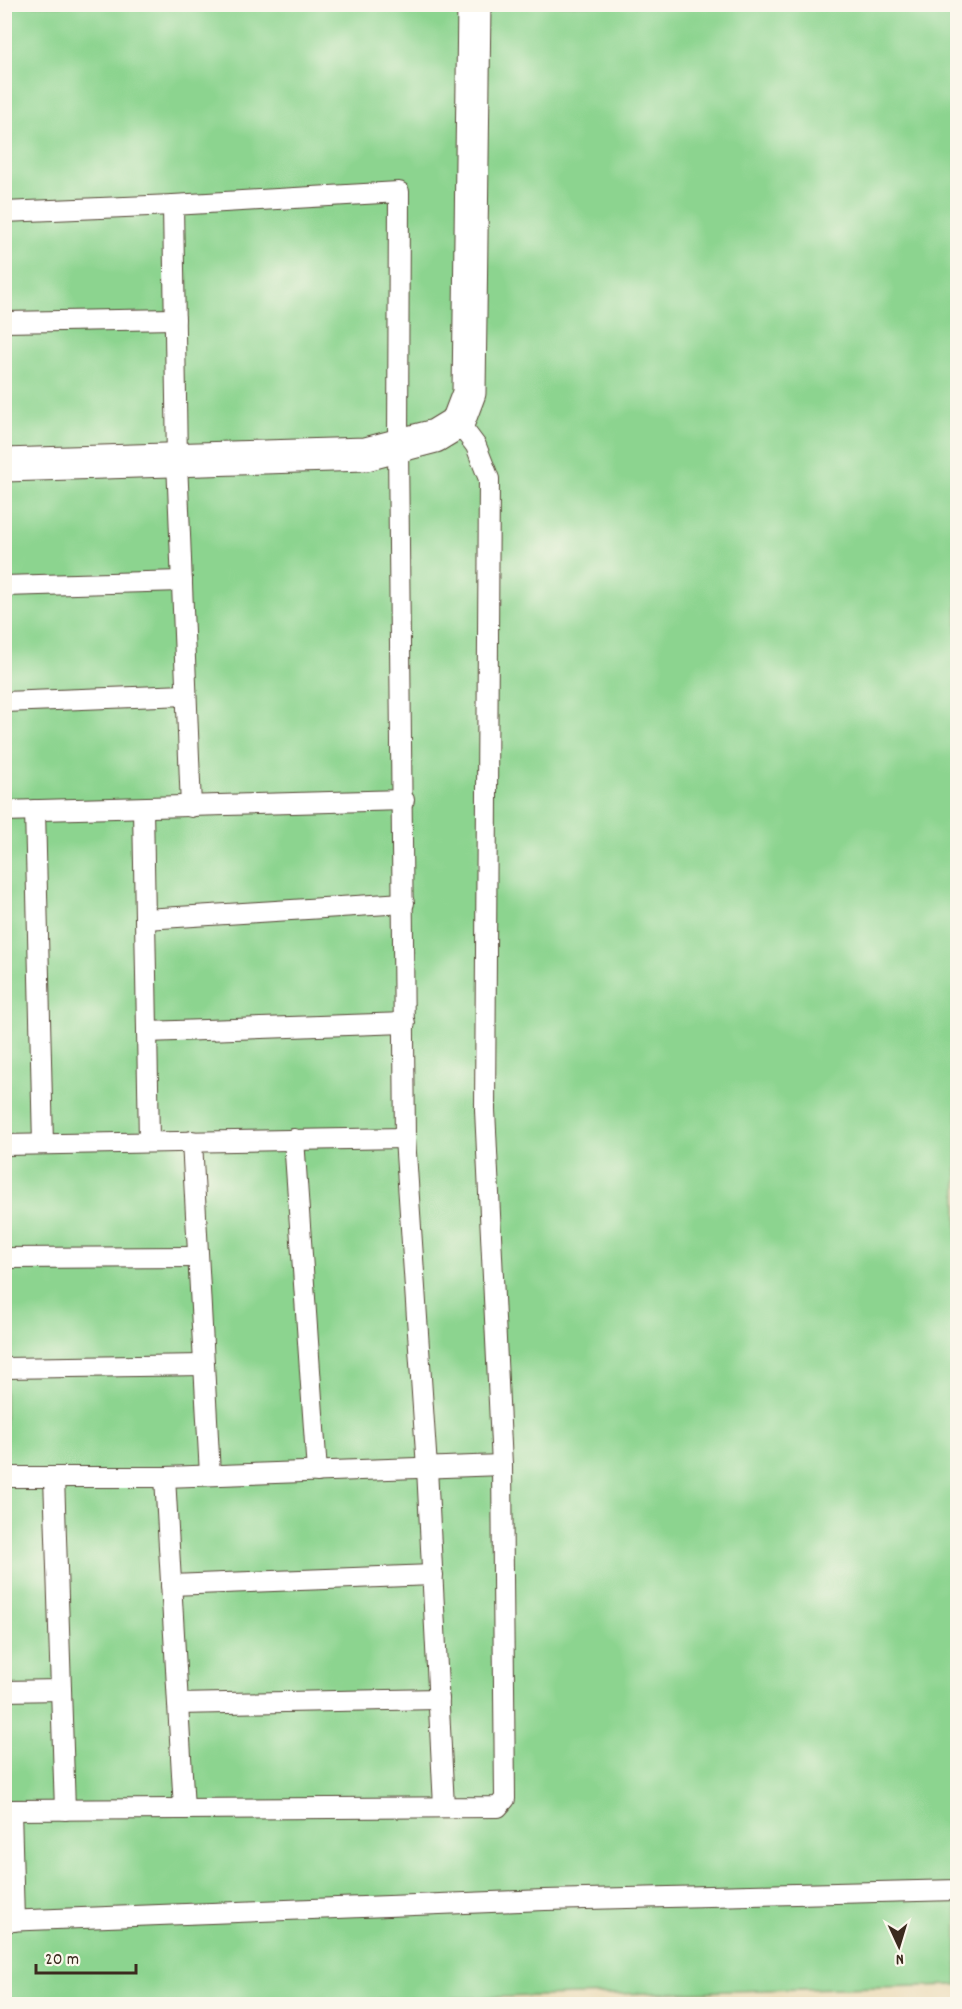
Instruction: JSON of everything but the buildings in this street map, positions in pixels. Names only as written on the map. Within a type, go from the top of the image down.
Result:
[{"type":"street","points":[[4,465],[366,454],[435,436],[458,422],[469,393],[474,4]]},
{"type":"lane","points":[[4,212],[399,192],[398,446],[404,800],[405,1138],[427,1468],[444,1807]]},
{"type":"lane","points":[[173,205],[177,461],[191,807]]},
{"type":"lane","points":[[4,322],[175,319]]},
{"type":"lane","points":[[458,422],[476,446],[489,480],[485,1110],[502,1465],[506,1799],[498,1807],[8,1810],[9,1921],[544,1900],[957,1890]]},
{"type":"lane","points":[[4,586],[182,581]]},
{"type":"lane","points":[[4,702],[186,695]]},
{"type":"lane","points":[[4,811],[404,800]]},
{"type":"lane","points":[[143,808],[149,1141]]},
{"type":"lane","points":[[35,810],[44,1144]]},
{"type":"lane","points":[[145,919],[404,903]]},
{"type":"lane","points":[[147,1032],[405,1023]]},
{"type":"lane","points":[[4,1144],[405,1138]]},
{"type":"lane","points":[[294,1140],[317,1472]]},
{"type":"lane","points":[[192,1141],[210,1475]]},
{"type":"lane","points":[[4,1258],[198,1257]]},
{"type":"lane","points":[[4,1368],[204,1365]]},
{"type":"lane","points":[[4,1477],[165,1477],[502,1465]]},
{"type":"lane","points":[[54,1477],[65,1810]]},
{"type":"lane","points":[[165,1477],[184,1809]]},
{"type":"lane","points":[[171,1585],[433,1575]]},
{"type":"lane","points":[[4,1691],[61,1690]]},
{"type":"lane","points":[[178,1704],[439,1699]]},
{"type":"green space","points":[[5,5],[957,5],[957,1985],[238,2004],[5,2004]]}]
